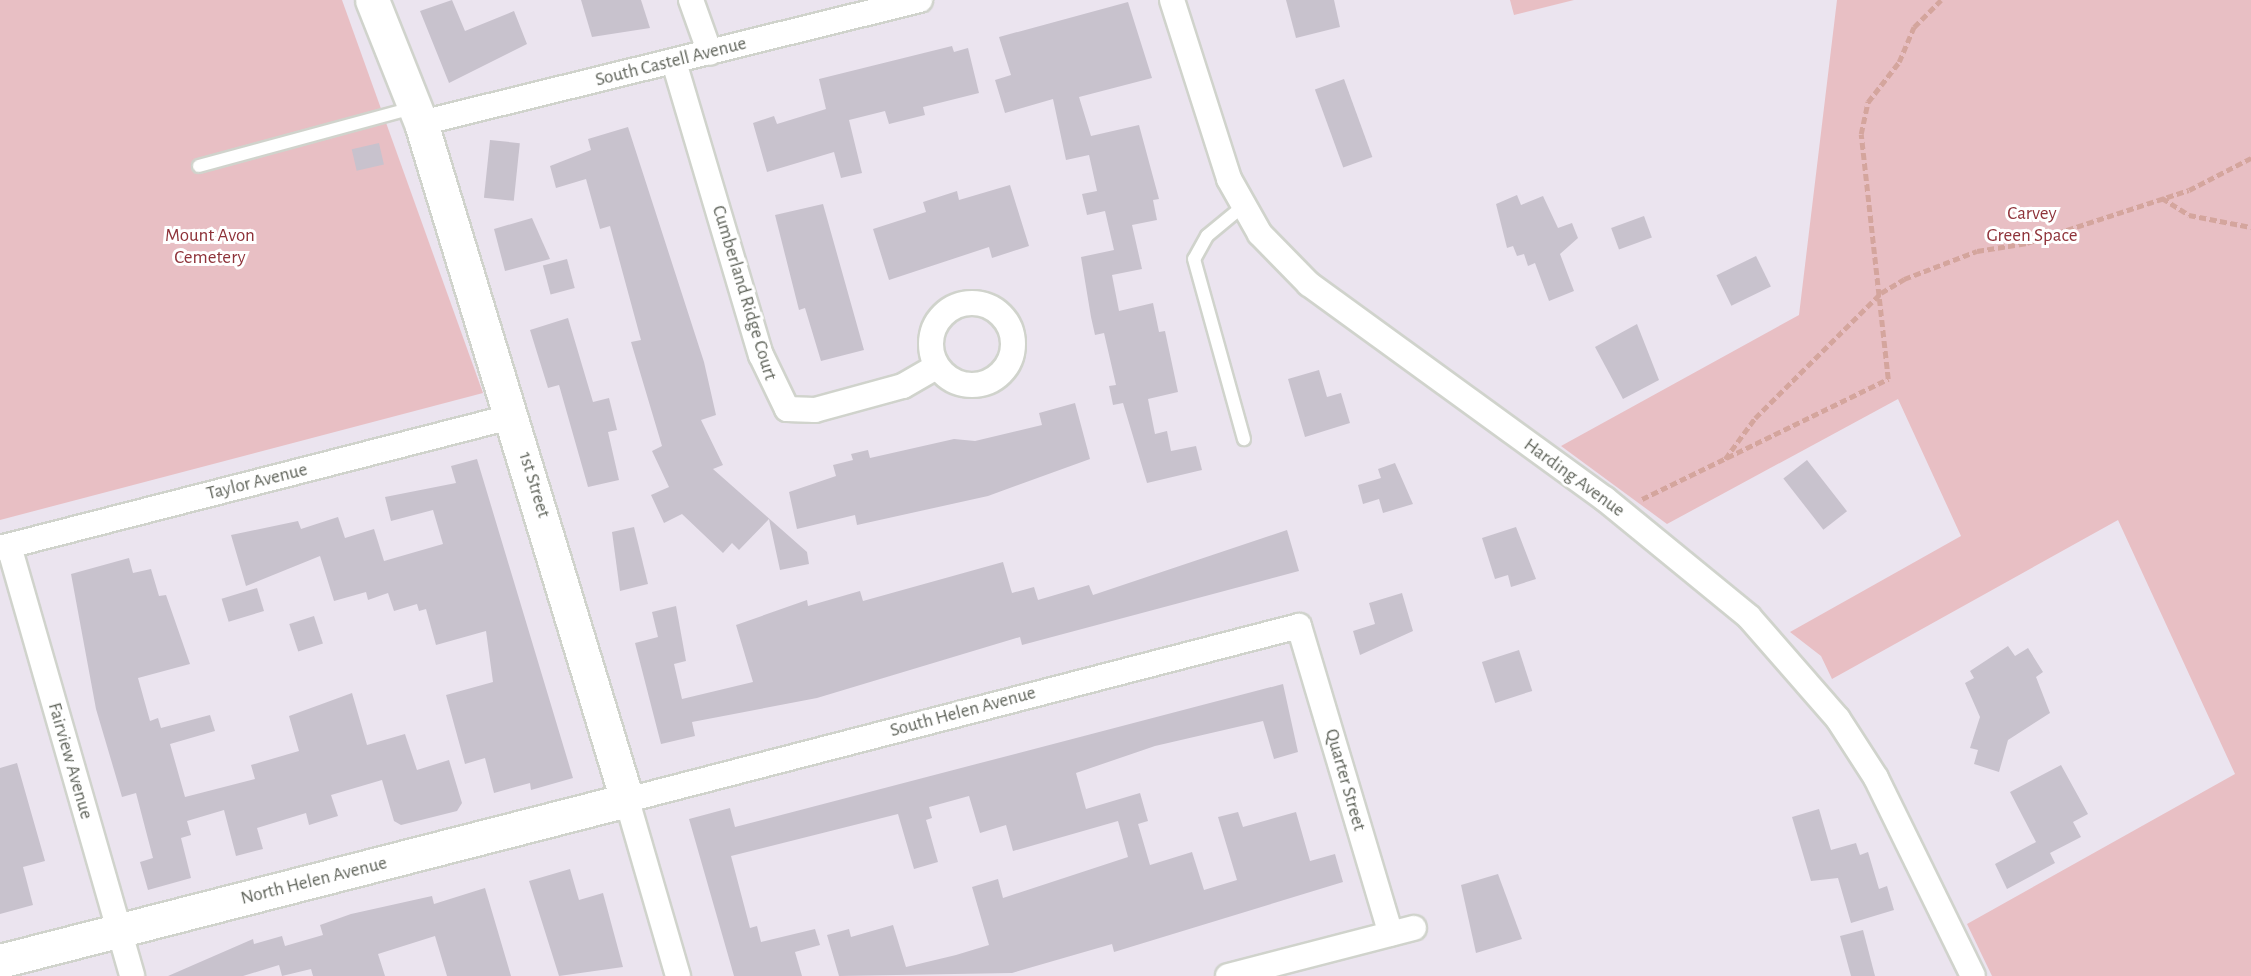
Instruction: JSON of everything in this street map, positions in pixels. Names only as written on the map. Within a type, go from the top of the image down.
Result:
[{"type":"street","name":"1st Street","points":[[372,0],[418,115],[514,416],[678,976]]},
{"type":"street","points":[[691,0],[710,53]]},
{"type":"street","name":"South Castell Avenue","points":[[418,115],[674,62],[920,0]]},
{"type":"street","name":"Harding Avenue","points":[[1172,0],[1242,207],[1309,284],[1619,510],[1749,617],[1838,719],[1876,778],[1973,976]]},
{"type":"street","name":"Cumberland Ridge Court","points":[[674,62],[761,355],[787,409],[816,410],[904,386],[937,366]]},
{"type":"street","name":"Taylor Avenue","points":[[4,547],[514,416]]},
{"type":"street","name":"Fairview Avenue","points":[[4,547],[132,976]]},
{"type":"street","name":"South Helen Avenue","points":[[627,800],[1300,625]]},
{"type":"street","name":"Quarter Street","points":[[1228,976],[1402,931],[1300,625]]},
{"type":"street","name":"North Helen Avenue","points":[[0,961],[627,800]]},
{"type":"lane","points":[[199,166],[418,115]]},
{"type":"lane","points":[[1242,207],[1207,236],[1194,259],[1244,439]]},
{"type":"path","points":[[1619,510],[1888,379],[1875,299],[1861,134],[1868,102],[1899,62],[1914,27],[1941,0]]},
{"type":"path","points":[[1724,459],[1755,418],[1875,299],[1904,279],[1977,251],[2026,243],[2162,198],[2251,158]]},
{"type":"path","points":[[2162,198],[2189,215],[2250,226]]},
{"type":"green space","name":"Mount Avon Cemetery","points":[[0,0],[342,0],[483,393],[0,520]]},
{"type":"green space","points":[[1510,0],[1574,0],[1514,15]]},
{"type":"green space","name":"Carvey Green Space","points":[[1837,0],[2251,0],[2251,976],[1992,976],[1967,924],[2235,774],[2118,520],[1832,679],[1821,656],[1790,632],[1961,536],[1898,399],[1667,524],[1561,446],[1799,315]]},
{"type":"building","points":[[452,0],[465,31],[514,11],[527,44],[449,83],[420,11]]},
{"type":"building","points":[[581,0],[641,0],[650,28],[592,37]]},
{"type":"building","points":[[1286,0],[1334,0],[1340,27],[1296,38]]},
{"type":"building","points":[[1128,2],[1152,78],[1079,97],[1091,136],[1139,125],[1159,199],[1153,200],[1157,220],[1132,225],[1142,269],[1112,275],[1119,311],[1153,303],[1159,332],[1165,331],[1178,392],[1148,399],[1155,434],[1167,431],[1171,451],[1196,446],[1202,470],[1147,483],[1123,403],[1113,405],[1109,386],[1116,385],[1104,333],[1095,335],[1091,317],[1081,257],[1114,250],[1105,211],[1087,215],[1082,194],[1097,191],[1089,155],[1066,160],[1053,99],[1005,113],[995,80],[1011,75],[999,37]]},
{"type":"building","points":[[952,46],[954,52],[968,48],[979,93],[923,107],[925,115],[889,124],[885,111],[849,120],[862,173],[841,178],[834,152],[767,172],[753,123],[774,116],[777,124],[826,109],[819,79]]},
{"type":"building","points":[[1344,79],[1372,157],[1343,168],[1315,90]]},
{"type":"building","points":[[628,127],[704,362],[716,415],[701,420],[723,465],[713,469],[807,552],[809,564],[780,570],[769,519],[739,550],[732,543],[723,553],[682,514],[664,523],[651,495],[669,487],[652,451],[662,446],[631,342],[641,340],[610,226],[600,229],[586,179],[556,188],[550,166],[591,150],[588,139]]},
{"type":"building","points":[[490,140],[520,143],[514,201],[484,198]]},
{"type":"building","points":[[379,143],[384,164],[357,171],[352,149]]},
{"type":"building","points":[[1010,185],[1029,246],[992,258],[989,247],[889,280],[873,229],[926,212],[923,202],[957,191],[959,200]]},
{"type":"building","points":[[1517,195],[1521,205],[1543,196],[1558,228],[1572,223],[1578,238],[1560,254],[1574,291],[1549,301],[1535,263],[1528,266],[1524,254],[1517,256],[1513,246],[1507,248],[1496,204]]},
{"type":"building","points":[[823,204],[864,350],[821,361],[805,308],[799,310],[775,215]]},
{"type":"building","points":[[1644,216],[1652,238],[1619,250],[1611,228]]},
{"type":"building","points":[[532,218],[550,259],[505,271],[494,229]]},
{"type":"building","points":[[1756,256],[1771,287],[1731,306],[1716,275]]},
{"type":"building","points":[[567,259],[575,288],[551,294],[543,265]]},
{"type":"building","points":[[568,318],[593,402],[609,398],[617,430],[608,432],[619,480],[588,487],[559,385],[548,388],[530,330]]},
{"type":"building","points":[[1637,324],[1659,380],[1623,399],[1595,347]]},
{"type":"building","points":[[1319,370],[1327,397],[1341,393],[1350,423],[1305,437],[1288,379]]},
{"type":"building","points":[[1075,403],[1090,459],[988,496],[857,525],[855,515],[797,529],[789,492],[836,476],[833,465],[853,460],[851,454],[868,450],[870,458],[954,439],[975,441],[1042,425],[1039,413]]},
{"type":"building","points":[[477,459],[573,778],[531,790],[530,783],[494,793],[485,758],[465,764],[446,695],[493,682],[486,631],[436,645],[426,609],[419,611],[417,604],[394,611],[388,593],[368,600],[366,592],[334,601],[320,556],[246,586],[231,535],[298,521],[301,529],[338,517],[345,538],[374,529],[384,561],[443,544],[433,510],[391,521],[385,497],[456,483],[451,466]]},
{"type":"building","points":[[1807,460],[1847,511],[1823,530],[1783,478]]},
{"type":"building","points":[[1395,463],[1413,504],[1383,513],[1379,499],[1363,504],[1358,485],[1381,478],[1378,469]]},
{"type":"building","points":[[634,527],[648,584],[620,591],[612,532]]},
{"type":"building","points":[[1516,527],[1536,579],[1511,587],[1508,575],[1495,579],[1482,538]]},
{"type":"building","points":[[1287,530],[1299,571],[1022,645],[1020,637],[817,698],[692,722],[695,736],[661,744],[635,643],[658,637],[652,612],[676,606],[686,661],[674,664],[682,699],[753,682],[736,625],[807,600],[808,606],[860,591],[863,601],[1003,562],[1012,593],[1034,587],[1038,600],[1089,585],[1093,595]]},
{"type":"building","points":[[129,558],[133,573],[151,569],[159,596],[166,595],[190,664],[138,678],[150,721],[158,718],[161,728],[210,715],[215,731],[170,744],[185,797],[255,779],[251,765],[299,751],[289,716],[352,693],[367,745],[405,734],[417,770],[449,760],[462,803],[457,811],[401,825],[394,821],[382,780],[331,795],[338,816],[309,825],[306,813],[257,828],[263,849],[236,856],[224,810],[187,821],[191,835],[181,838],[191,878],[148,890],[140,862],[153,858],[136,793],[122,797],[96,709],[71,574]]},
{"type":"building","points":[[257,588],[264,611],[229,622],[222,599]]},
{"type":"building","points":[[1402,593],[1413,631],[1360,655],[1353,631],[1375,624],[1369,603]]},
{"type":"building","points":[[314,616],[323,644],[298,652],[289,624]]},
{"type":"building","points":[[2008,646],[2015,656],[2028,648],[2043,672],[2036,677],[2050,713],[2008,740],[1999,772],[1974,764],[1978,750],[1970,748],[1980,717],[1965,683],[1974,678],[1970,671]]},
{"type":"building","points":[[1519,650],[1532,691],[1495,703],[1482,662]]},
{"type":"building","points":[[1283,684],[1298,752],[1274,759],[1263,721],[1155,746],[1076,773],[1086,809],[1140,793],[1148,821],[1138,824],[1150,865],[1192,852],[1204,890],[1237,880],[1218,817],[1238,812],[1243,827],[1296,812],[1310,861],[1335,854],[1343,882],[1114,952],[1112,944],[1012,973],[839,976],[827,935],[849,929],[851,937],[893,925],[906,967],[956,955],[989,945],[972,887],[998,879],[1003,898],[1128,857],[1118,821],[1013,851],[1006,825],[980,833],[969,796],[929,807],[932,818],[926,820],[938,862],[914,869],[898,814],[731,856],[750,928],[757,926],[761,942],[815,929],[820,945],[795,952],[802,976],[734,976],[689,819],[730,808],[735,827]]},
{"type":"building","points":[[17,763],[45,861],[23,867],[33,905],[0,914],[0,768]]},
{"type":"building","points":[[2061,765],[2088,814],[2073,822],[2081,837],[2050,853],[2055,863],[2007,889],[1995,864],[2036,842],[2010,792]]},
{"type":"building","points":[[1819,809],[1831,850],[1856,843],[1860,855],[1868,852],[1879,889],[1887,886],[1894,910],[1851,923],[1838,878],[1811,881],[1792,817]]},
{"type":"building","points":[[570,869],[579,900],[603,893],[623,967],[559,976],[529,881]]},
{"type":"building","points":[[1498,874],[1522,939],[1476,953],[1461,885]]},
{"type":"building","points":[[485,888],[511,976],[447,976],[435,936],[378,954],[385,976],[313,976],[311,969],[282,976],[279,965],[243,976],[168,976],[253,939],[254,944],[282,936],[285,946],[323,935],[320,925],[351,914],[432,896],[434,904]]},
{"type":"building","points":[[1863,930],[1875,976],[1851,976],[1840,936]]}]
